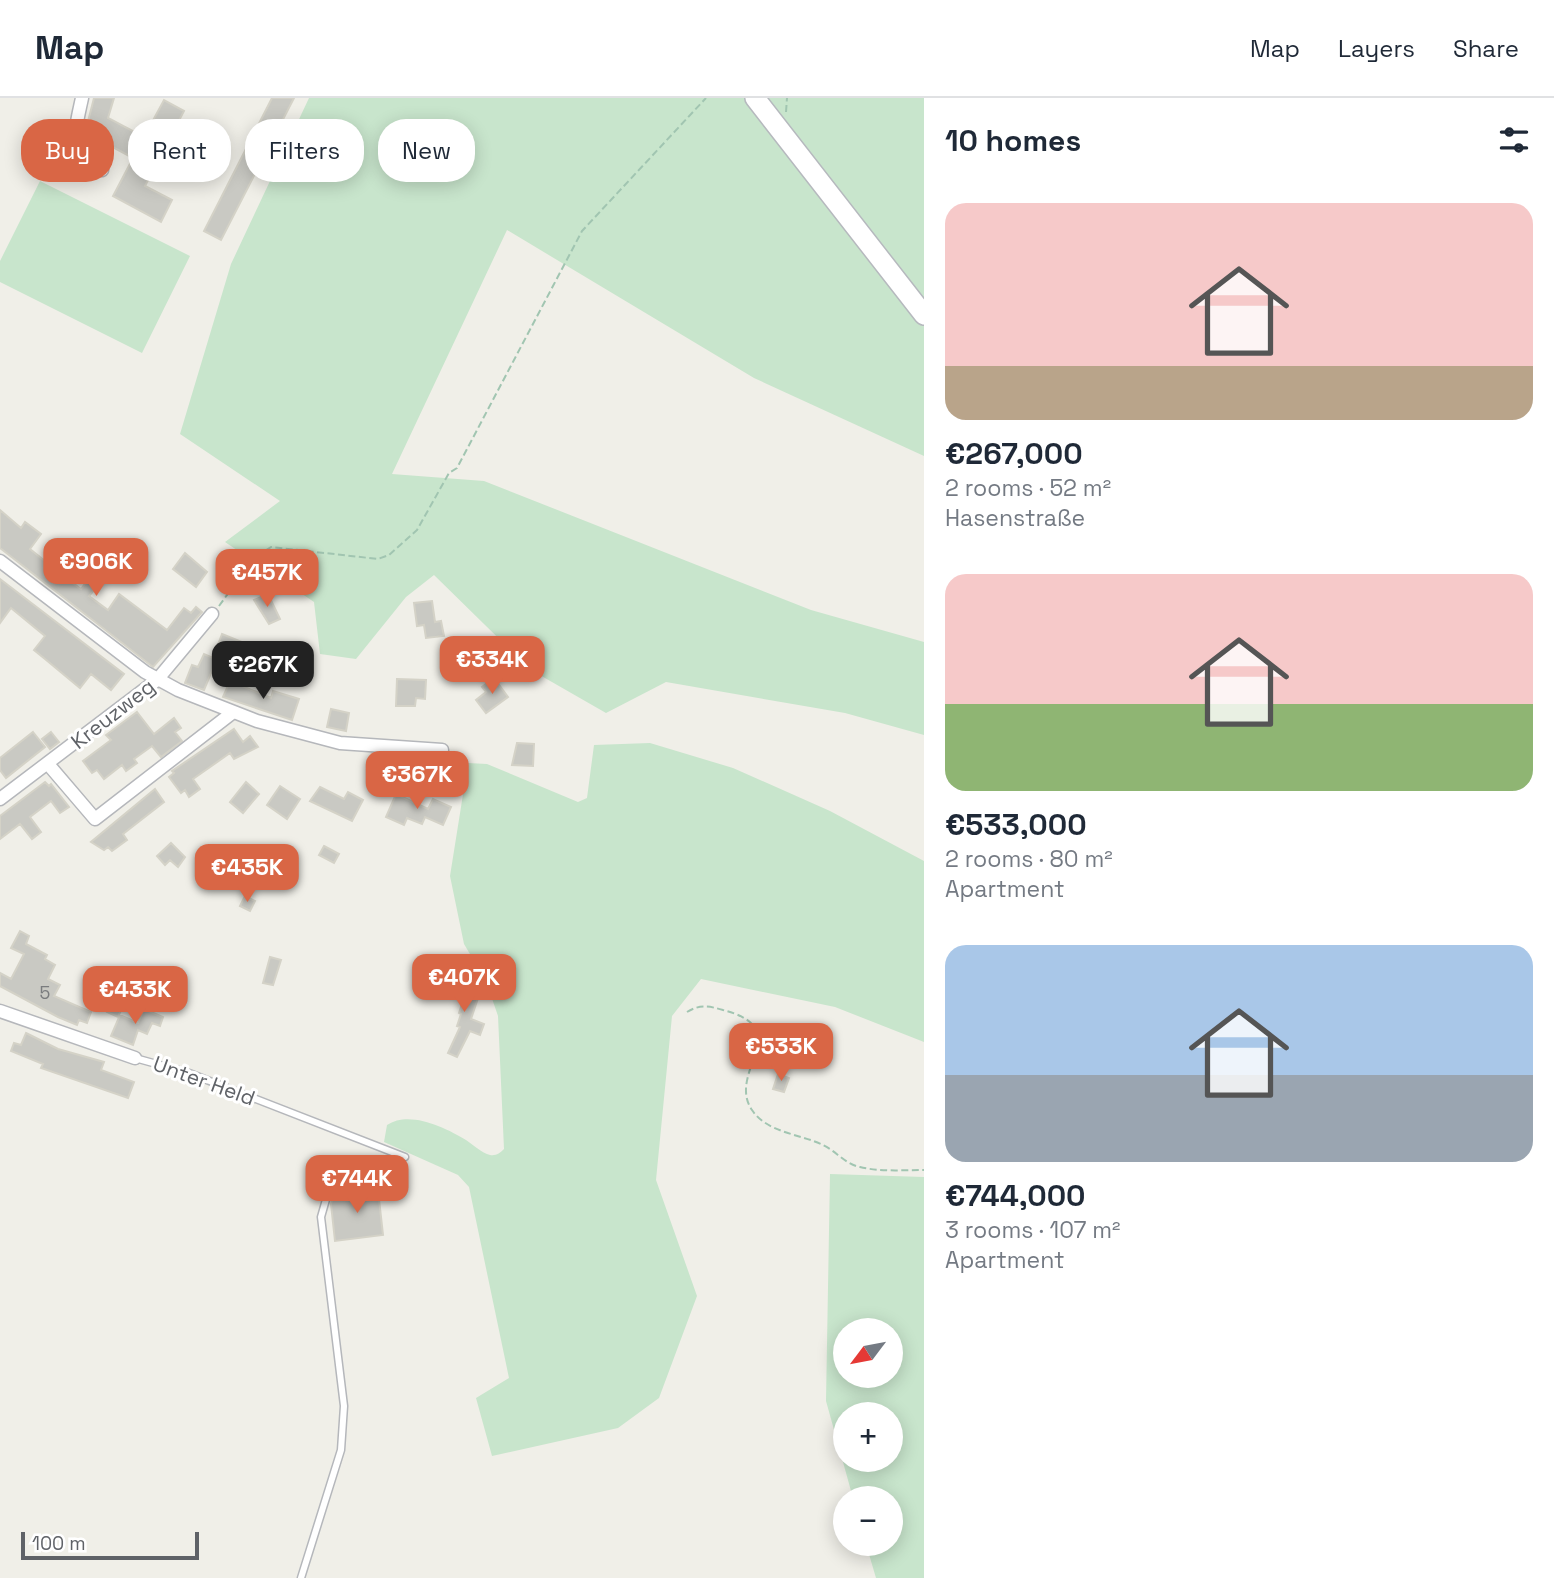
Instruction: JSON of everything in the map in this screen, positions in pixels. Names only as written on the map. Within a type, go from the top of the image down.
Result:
[{"type":"main road","points":[[755,98],[924,315]]},
{"type":"street","points":[[78,119],[82,98]]},
{"type":"street","points":[[0,561],[157,680],[232,713],[340,743],[442,750]]},
{"type":"street","name":"Kreuzweg","points":[[0,799],[157,680],[212,614]]},
{"type":"street","points":[[48,764],[95,819],[232,713]]},
{"type":"street","name":"Unter Held","points":[[0,1011],[135,1058]]},
{"type":"lane","name":"Unter Held","points":[[135,1058],[189,1073],[405,1157]]},
{"type":"lane","points":[[301,1578],[341,1450],[344,1429],[344,1406],[321,1217],[329,1189],[344,1171]]},
{"type":"path","points":[[212,614],[253,559],[271,547],[378,559],[400,547],[418,530],[449,473],[457,468],[582,231],[706,98]]},
{"type":"path","points":[[687,1012],[700,1006],[710,1007],[738,1014],[752,1023],[758,1038],[746,1090],[751,1110],[759,1118],[774,1127],[820,1143],[857,1167],[924,1170]]},
{"type":"green space","points":[[309,98],[924,98],[924,456],[754,378],[507,230],[392,474],[484,481],[811,610],[924,642],[924,735],[845,713],[666,682],[606,713],[531,670],[434,575],[406,597],[356,659],[320,654],[314,602],[225,542],[280,501],[180,434],[231,264],[270,182],[364,182],[364,119],[299,119]]},
{"type":"green space","points":[[40,182],[190,256],[142,353],[0,282],[0,261]]},
{"type":"green space","points":[[650,743],[733,768],[830,811],[924,861],[924,1042],[835,1007],[701,979],[672,1016],[656,1180],[697,1296],[659,1398],[618,1428],[492,1456],[476,1398],[509,1378],[469,1187],[458,1175],[384,1142],[387,1125],[406,1119],[427,1122],[448,1130],[490,1155],[498,1154],[504,1149],[498,1016],[486,981],[464,944],[450,876],[468,763],[487,764],[578,802],[587,798],[594,745]]},
{"type":"green space","points":[[830,1174],[924,1177],[924,1578],[876,1578],[870,1556],[903,1556],[903,1486],[850,1486],[846,1472],[903,1472],[903,1402],[833,1402],[833,1426],[826,1401]]},
{"type":"building","points":[[94,98],[114,98],[110,119],[89,119]]},
{"type":"building","points":[[272,98],[294,98],[283,119],[261,119]]},
{"type":"building","points":[[164,100],[184,111],[180,119],[154,119]]},
{"type":"building","points":[[114,121],[128,129],[128,155],[114,148]]},
{"type":"building","points":[[245,151],[245,182],[251,182],[221,240],[204,231]]},
{"type":"building","points":[[128,168],[128,182],[147,182],[145,186],[172,200],[161,222],[113,196]]},
{"type":"building","points":[[0,510],[21,528],[25,522],[41,534],[30,549],[50,565],[59,569],[68,557],[75,563],[65,577],[81,589],[87,581],[96,588],[89,596],[108,610],[119,594],[167,630],[184,608],[191,613],[196,607],[202,612],[153,667],[0,548]]},
{"type":"building","points":[[185,553],[207,572],[196,587],[173,569]]},
{"type":"building","points":[[0,579],[124,674],[111,690],[91,674],[80,688],[34,650],[45,636],[11,608],[0,623]]},
{"type":"building","points":[[268,594],[280,619],[269,624],[254,600]]},
{"type":"building","points":[[432,601],[435,622],[441,621],[444,636],[426,638],[424,625],[417,626],[414,603]]},
{"type":"building","points":[[222,634],[242,642],[231,672],[214,666],[204,690],[185,683],[192,665],[198,667],[204,654],[213,658]]},
{"type":"building","points":[[494,678],[508,697],[486,713],[476,700],[486,692],[482,687]]},
{"type":"building","points":[[397,679],[426,680],[425,699],[416,698],[415,706],[396,706]]},
{"type":"building","points":[[230,681],[271,698],[273,691],[299,699],[292,720],[223,697]]},
{"type":"building","points":[[331,709],[349,713],[346,731],[327,727]]},
{"type":"building","points":[[137,712],[154,734],[174,718],[181,728],[175,732],[182,741],[161,757],[152,746],[134,759],[137,763],[126,771],[122,765],[104,779],[97,770],[92,773],[83,761],[111,740],[106,735]]},
{"type":"building","points":[[234,729],[243,742],[250,736],[258,747],[234,759],[230,753],[193,779],[200,789],[189,797],[185,790],[181,793],[169,777],[174,773],[172,771]]},
{"type":"building","points":[[33,732],[45,747],[6,778],[0,770],[0,758]]},
{"type":"building","points":[[51,732],[59,742],[50,749],[42,739]]},
{"type":"building","points":[[517,743],[534,744],[533,766],[512,765]]},
{"type":"building","points":[[45,782],[49,786],[51,784],[69,807],[60,813],[51,801],[30,817],[41,832],[32,839],[20,824],[0,839],[0,816]]},
{"type":"building","points":[[246,782],[259,794],[243,813],[230,802]]},
{"type":"building","points":[[280,786],[300,799],[287,819],[267,805]]},
{"type":"building","points":[[320,787],[344,799],[348,792],[363,800],[352,821],[310,801]]},
{"type":"building","points":[[155,789],[164,802],[123,834],[127,840],[112,851],[108,847],[104,850],[91,842]]},
{"type":"building","points":[[396,794],[428,809],[433,799],[451,807],[443,825],[425,817],[422,824],[407,818],[404,825],[386,817]]},
{"type":"building","points":[[171,843],[185,857],[178,867],[170,860],[165,865],[157,856]]},
{"type":"building","points":[[324,846],[339,854],[334,863],[319,855]]},
{"type":"building","points":[[245,896],[255,901],[250,911],[240,906]]},
{"type":"building","points":[[20,931],[29,936],[26,944],[47,955],[45,959],[55,965],[48,979],[60,985],[54,996],[91,1012],[87,1023],[79,1020],[77,1025],[58,1017],[0,986],[0,973],[11,979],[24,954],[11,948]]},
{"type":"building","points":[[270,957],[281,960],[273,985],[263,983]]},
{"type":"building","points":[[444,979],[480,992],[471,1019],[484,1024],[480,1035],[470,1031],[457,1057],[448,1053],[460,1027],[457,1026],[464,998],[441,990]]},
{"type":"building","points":[[111,1001],[123,1006],[118,1017],[107,1012]]},
{"type":"building","points":[[144,1009],[163,1017],[160,1026],[152,1023],[147,1034],[138,1030],[133,1045],[111,1036],[120,1015],[138,1023]]},
{"type":"building","points":[[26,1033],[58,1049],[104,1062],[101,1070],[134,1082],[128,1098],[41,1068],[43,1064],[11,1051],[14,1043],[21,1045]]},
{"type":"building","points":[[778,1074],[789,1078],[784,1092],[773,1089]]},
{"type":"building","points":[[378,1190],[383,1235],[335,1241],[331,1204],[333,1195]]}]
